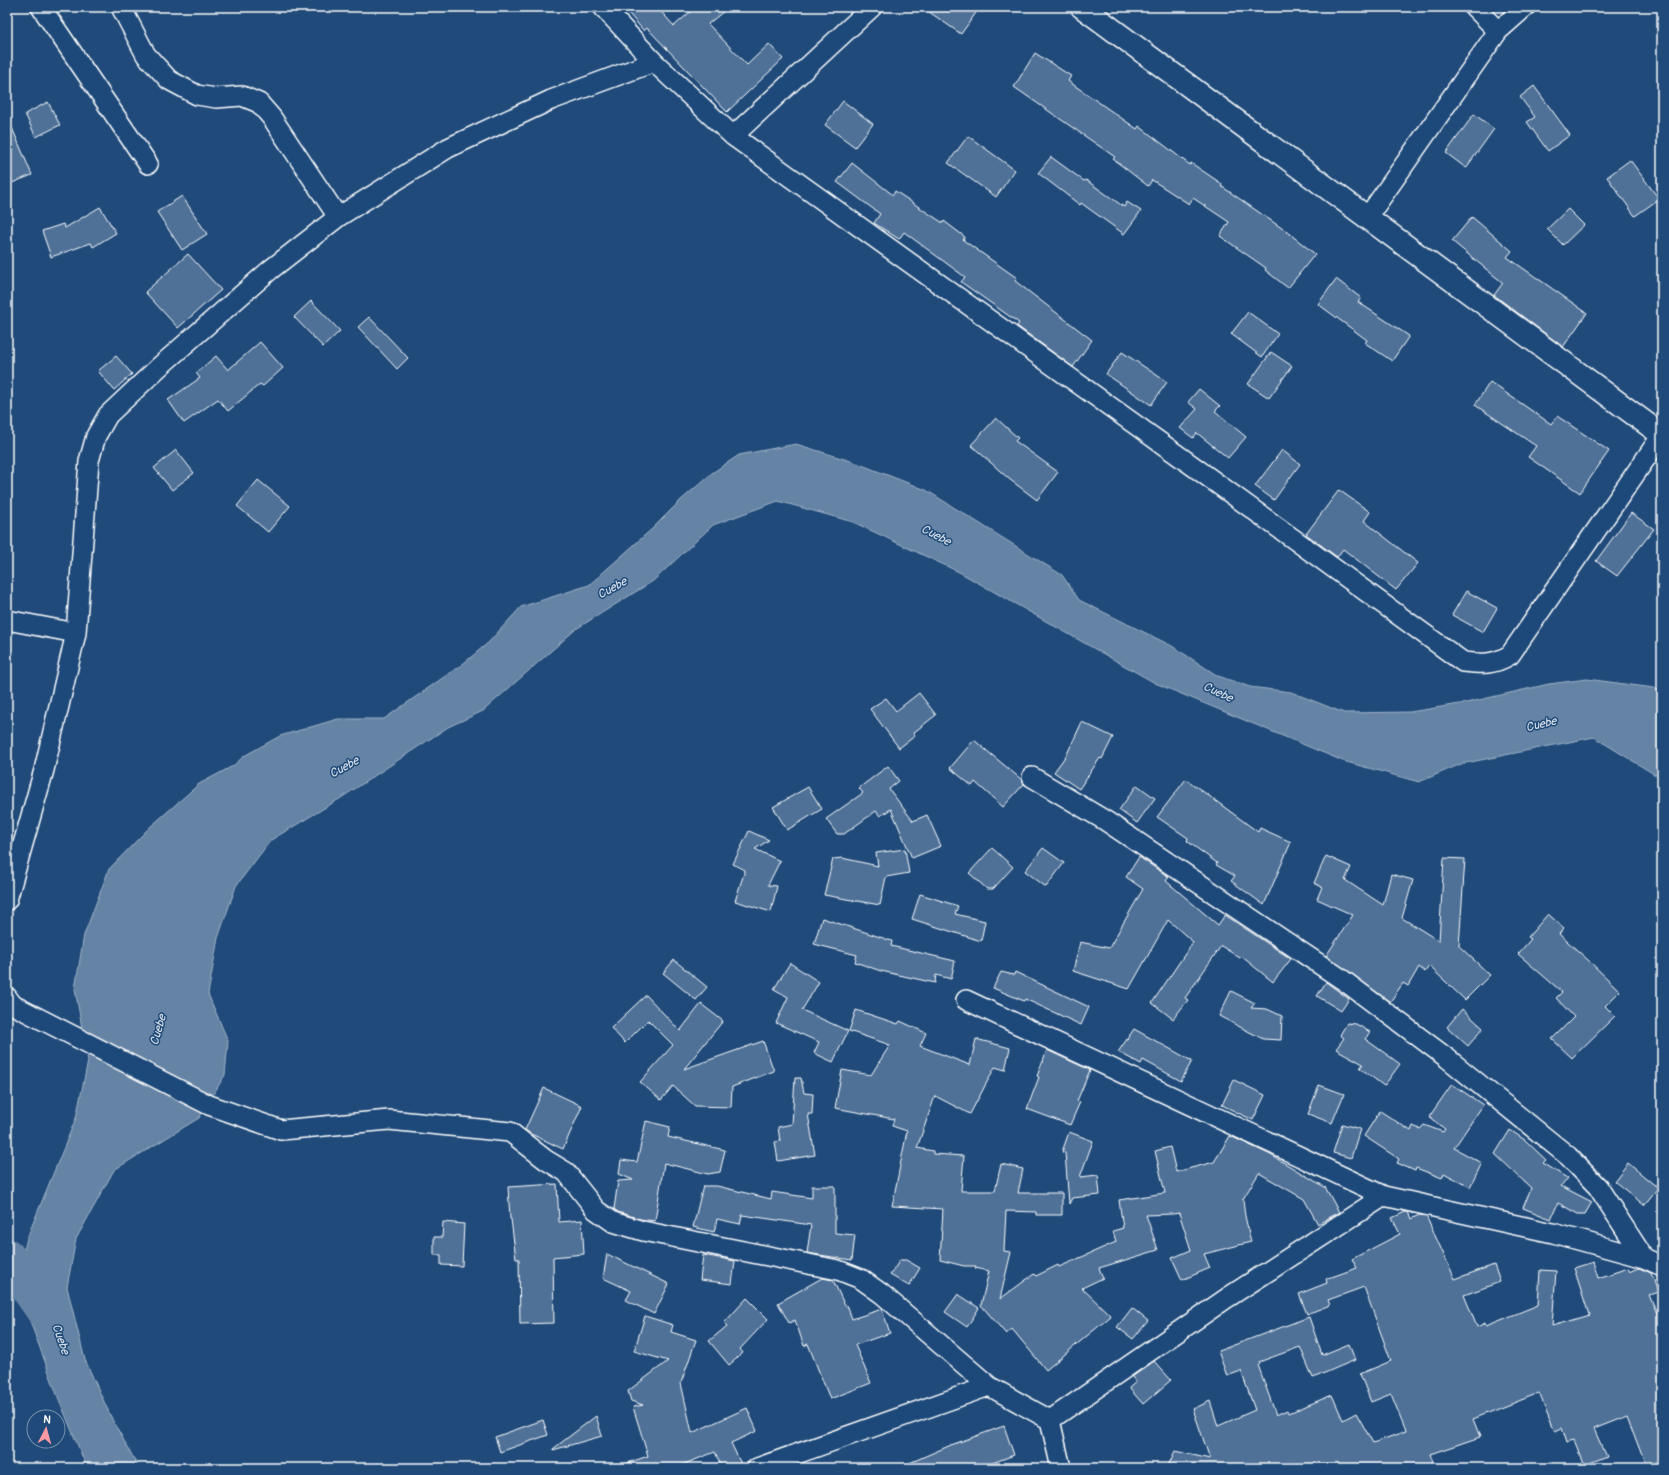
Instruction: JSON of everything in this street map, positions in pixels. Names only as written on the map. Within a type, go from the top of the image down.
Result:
[{"type":"main road","points":[[1082,7],[1662,435]]},
{"type":"street","points":[[41,7],[148,164]]},
{"type":"street","points":[[121,7],[146,55],[169,80],[197,95],[216,98],[242,96],[259,103],[272,118],[338,217]]},
{"type":"street","points":[[603,7],[654,62],[733,136],[1194,466],[1463,662],[1484,665],[1500,661],[1510,655],[1662,435]]},
{"type":"street","points":[[733,136],[872,7]]},
{"type":"street","points":[[1474,7],[1498,31]]},
{"type":"street","points":[[1367,218],[1498,31],[1525,7]]},
{"type":"street","points":[[7,900],[44,770],[76,633],[89,461],[96,436],[108,415],[159,367],[264,275],[338,217],[448,148],[551,100],[654,62]]},
{"type":"street","points":[[7,620],[76,633]]},
{"type":"street","points":[[1032,777],[1106,821],[1343,980],[1447,1058],[1568,1156],[1598,1187],[1644,1258]]},
{"type":"street","points":[[7,997],[13,1005],[209,1105],[281,1130],[389,1120],[510,1132],[546,1160],[566,1172],[596,1210],[613,1222],[644,1231],[838,1270],[861,1279],[882,1294],[989,1386],[1050,1420],[1061,1468]]},
{"type":"street","points":[[966,1000],[1384,1196],[1553,1233],[1644,1258],[1662,1266]]},
{"type":"street","points":[[1050,1420],[1226,1298],[1384,1196]]},
{"type":"street","points":[[757,1468],[989,1386]]},
{"type":"water","name":"Cuebe","points":[[796,444],[854,462],[926,490],[1062,575],[1079,600],[1172,646],[1218,676],[1250,687],[1291,692],[1344,713],[1410,712],[1466,703],[1549,684],[1587,679],[1654,688],[1662,692],[1662,779],[1594,737],[1461,764],[1419,782],[1343,761],[1155,683],[959,572],[853,522],[778,501],[713,525],[653,581],[576,629],[483,711],[448,727],[341,798],[271,840],[236,886],[218,938],[208,994],[228,1041],[225,1075],[199,1118],[114,1170],[76,1239],[67,1287],[85,1360],[112,1419],[139,1468],[87,1468],[66,1417],[66,1409],[63,1409],[58,1397],[16,1283],[27,1238],[76,1118],[88,1061],[75,989],[84,935],[109,869],[149,828],[199,784],[233,766],[244,756],[280,736],[338,719],[384,719],[464,663],[489,642],[521,607],[589,585],[712,473],[739,455]]},
{"type":"building","points":[[623,7],[657,7],[674,26],[696,7],[729,7],[708,24],[747,65],[769,44],[783,59],[727,112],[647,28],[644,31]]},
{"type":"building","points":[[922,7],[980,7],[961,34]]},
{"type":"building","points":[[1035,53],[1071,76],[1068,81],[1137,129],[1139,126],[1190,165],[1191,163],[1222,184],[1221,186],[1286,231],[1315,254],[1288,288],[1265,270],[1266,268],[1220,236],[1229,222],[1193,198],[1189,204],[1152,180],[1148,186],[1113,159],[1115,157],[1014,87]]},
{"type":"building","points":[[1534,86],[1570,135],[1548,151],[1527,122],[1535,117],[1520,97]]},
{"type":"building","points":[[843,101],[873,124],[855,147],[825,125]]},
{"type":"building","points":[[48,102],[60,125],[36,137],[25,114]]},
{"type":"building","points":[[1474,114],[1494,129],[1466,168],[1446,153]]},
{"type":"building","points":[[7,116],[32,175],[7,185]]},
{"type":"building","points":[[968,136],[1015,170],[996,197],[948,163]]},
{"type":"building","points":[[1051,157],[1124,207],[1127,202],[1141,211],[1124,234],[1081,203],[1080,205],[1038,173]]},
{"type":"building","points":[[1630,160],[1659,199],[1635,216],[1607,177]]},
{"type":"building","points":[[852,163],[893,195],[895,191],[943,223],[944,221],[965,237],[963,240],[1017,278],[1015,281],[1092,340],[1073,367],[1017,326],[1019,323],[961,282],[965,277],[904,232],[899,239],[874,223],[880,214],[837,182]]},
{"type":"building","points":[[182,196],[207,234],[182,250],[157,212]]},
{"type":"building","points":[[100,207],[116,233],[93,247],[91,243],[51,257],[42,231],[63,224],[65,228]]},
{"type":"building","points":[[1568,209],[1584,225],[1563,245],[1547,229]]},
{"type":"building","points":[[1472,217],[1512,251],[1507,257],[1587,313],[1563,347],[1494,295],[1503,283],[1452,241]]},
{"type":"building","points":[[188,254],[221,290],[178,328],[145,292]]},
{"type":"building","points":[[1336,279],[1361,298],[1358,302],[1409,336],[1392,361],[1365,343],[1367,340],[1318,304]]},
{"type":"building","points":[[311,301],[340,331],[323,347],[294,317]]},
{"type":"building","points":[[1248,312],[1278,334],[1262,357],[1231,334]]},
{"type":"building","points":[[369,317],[408,358],[397,369],[358,327]]},
{"type":"building","points":[[260,342],[283,368],[263,386],[260,384],[228,411],[218,399],[184,423],[168,400],[200,378],[196,373],[216,356],[228,370]]},
{"type":"building","points":[[1122,352],[1167,382],[1151,405],[1106,374]]},
{"type":"building","points":[[1271,352],[1292,366],[1269,398],[1248,384]]},
{"type":"building","points":[[116,356],[132,374],[114,390],[98,371]]},
{"type":"building","points":[[1490,382],[1551,424],[1557,416],[1609,451],[1580,493],[1528,457],[1536,446],[1475,405]]},
{"type":"building","points":[[1199,389],[1220,406],[1215,411],[1246,437],[1228,458],[1197,433],[1193,438],[1180,428],[1197,409],[1188,402]]},
{"type":"building","points":[[996,418],[1018,438],[1015,441],[1058,472],[1037,500],[1009,479],[971,445]]},
{"type":"building","points":[[176,450],[194,473],[172,490],[154,468]]},
{"type":"building","points":[[1282,450],[1300,464],[1274,500],[1255,486]]},
{"type":"building","points":[[258,480],[290,506],[268,532],[237,506]]},
{"type":"building","points":[[1339,490],[1370,512],[1364,521],[1418,563],[1396,590],[1343,549],[1337,557],[1306,534]]},
{"type":"building","points":[[1631,513],[1654,529],[1617,576],[1596,561]]},
{"type":"building","points":[[1466,591],[1497,608],[1483,632],[1452,615]]},
{"type":"building","points":[[919,693],[936,715],[913,733],[915,736],[899,748],[870,709],[886,698],[896,711]]},
{"type":"building","points":[[1082,722],[1113,737],[1102,759],[1100,758],[1079,789],[1054,772],[1067,754]]},
{"type":"building","points":[[974,740],[1022,780],[1024,784],[1003,807],[975,782],[972,786],[950,768]]},
{"type":"building","points":[[888,766],[899,781],[889,789],[913,821],[927,815],[941,846],[912,858],[891,809],[880,816],[876,811],[844,834],[837,834],[826,819],[863,793],[859,788]]},
{"type":"building","points":[[1186,779],[1258,832],[1260,828],[1291,842],[1264,905],[1231,881],[1235,876],[1216,865],[1217,863],[1187,841],[1188,838],[1157,817]]},
{"type":"building","points":[[1137,785],[1155,798],[1137,823],[1119,810]]},
{"type":"building","points":[[808,787],[822,809],[787,830],[773,807]]},
{"type":"building","points":[[749,831],[769,840],[755,849],[780,861],[768,885],[777,886],[771,912],[735,901],[745,870],[733,864]]},
{"type":"building","points":[[992,848],[1013,867],[993,889],[987,889],[969,873]]},
{"type":"building","points":[[1043,848],[1064,863],[1046,887],[1025,871]]},
{"type":"building","points":[[905,849],[909,873],[886,877],[880,905],[824,895],[833,859],[842,858],[878,866],[876,853]]},
{"type":"building","points":[[1326,856],[1351,867],[1345,880],[1383,905],[1391,874],[1413,880],[1402,918],[1439,941],[1444,858],[1465,859],[1459,946],[1490,975],[1465,1000],[1429,966],[1425,972],[1419,967],[1408,986],[1403,983],[1390,1002],[1326,956],[1353,915],[1317,899],[1322,887],[1314,883]]},
{"type":"building","points":[[1139,857],[1169,877],[1166,881],[1218,925],[1225,915],[1291,959],[1273,982],[1241,956],[1240,958],[1221,946],[1185,998],[1188,1000],[1173,1019],[1152,1003],[1193,942],[1168,920],[1129,989],[1073,971],[1080,942],[1109,948],[1143,889],[1126,877]]},
{"type":"building","points":[[920,894],[958,906],[955,914],[985,921],[981,941],[912,919]]},
{"type":"building","points":[[1548,914],[1564,928],[1559,934],[1620,991],[1605,1006],[1615,1016],[1572,1058],[1552,1039],[1574,1017],[1556,998],[1562,992],[1518,954],[1531,939],[1528,937]]},
{"type":"building","points":[[822,918],[892,941],[891,946],[955,961],[951,979],[936,975],[935,983],[881,971],[855,962],[857,955],[814,944]]},
{"type":"building","points":[[674,960],[707,987],[696,1000],[663,973]]},
{"type":"building","points":[[790,963],[819,982],[802,1010],[848,1031],[833,1062],[814,1053],[819,1042],[776,1023],[788,997],[774,989]]},
{"type":"building","points":[[1001,972],[1014,975],[1015,972],[1089,1007],[1081,1025],[1025,999],[1024,1001],[993,988]]},
{"type":"building","points":[[1326,982],[1349,999],[1341,1011],[1317,996]]},
{"type":"building","points":[[1231,991],[1255,1003],[1251,1008],[1267,1009],[1282,1016],[1281,1040],[1263,1039],[1219,1016]]},
{"type":"building","points":[[646,995],[680,1031],[701,1004],[723,1021],[684,1069],[763,1041],[774,1071],[732,1087],[731,1107],[695,1106],[673,1086],[661,1100],[640,1082],[673,1045],[648,1020],[625,1043],[611,1028]]},
{"type":"building","points":[[1462,1009],[1483,1028],[1468,1046],[1447,1027]]},
{"type":"building","points":[[856,1010],[898,1024],[900,1021],[926,1033],[920,1046],[970,1065],[976,1039],[1010,1048],[1005,1070],[995,1067],[970,1114],[935,1096],[917,1148],[933,1151],[933,1154],[964,1156],[961,1191],[995,1191],[1001,1164],[1023,1169],[1018,1193],[1062,1193],[1062,1215],[1036,1215],[1036,1212],[1006,1211],[1004,1251],[1011,1252],[1000,1299],[1034,1274],[1036,1276],[1058,1265],[1059,1267],[1116,1242],[1113,1231],[1123,1228],[1119,1200],[1165,1193],[1155,1151],[1170,1147],[1176,1172],[1214,1162],[1230,1136],[1269,1154],[1325,1187],[1339,1212],[1318,1224],[1304,1199],[1259,1173],[1243,1199],[1251,1242],[1204,1254],[1210,1268],[1182,1280],[1172,1258],[1191,1250],[1179,1213],[1146,1215],[1158,1250],[1099,1268],[1103,1278],[1082,1288],[1111,1316],[1046,1370],[1012,1329],[1006,1334],[981,1305],[989,1271],[975,1268],[976,1266],[964,1266],[940,1260],[943,1209],[892,1206],[907,1131],[892,1126],[894,1119],[835,1108],[842,1070],[871,1075],[890,1045],[849,1031]]},
{"type":"building","points":[[1347,1023],[1356,1024],[1370,1032],[1365,1039],[1400,1064],[1384,1086],[1360,1068],[1363,1064],[1336,1049],[1344,1038],[1340,1035]]},
{"type":"building","points":[[1134,1029],[1192,1061],[1181,1081],[1143,1060],[1141,1064],[1118,1052]]},
{"type":"building","points":[[1047,1050],[1090,1070],[1077,1101],[1080,1102],[1070,1125],[1027,1109]]},
{"type":"building","points":[[795,1078],[801,1078],[804,1093],[813,1094],[812,1114],[808,1114],[815,1155],[778,1161],[775,1142],[780,1141],[778,1127],[792,1124]]},
{"type":"building","points":[[1234,1080],[1265,1095],[1253,1120],[1222,1105]]},
{"type":"building","points":[[1452,1084],[1483,1105],[1454,1148],[1482,1163],[1470,1187],[1444,1173],[1442,1178],[1416,1168],[1415,1171],[1397,1163],[1399,1159],[1364,1136],[1380,1111],[1411,1131],[1413,1126],[1420,1129],[1424,1125],[1443,1132],[1445,1129],[1429,1117]]},
{"type":"building","points":[[1319,1085],[1344,1094],[1332,1123],[1308,1114]]},
{"type":"building","points":[[544,1088],[582,1106],[563,1149],[525,1130]]},
{"type":"building","points":[[646,1121],[670,1127],[668,1137],[725,1150],[720,1172],[708,1174],[664,1163],[655,1221],[640,1219],[618,1212],[614,1209],[618,1181],[633,1180],[619,1174],[621,1160],[637,1162]]},
{"type":"building","points":[[1342,1124],[1360,1129],[1351,1158],[1333,1153]]},
{"type":"building","points":[[1510,1130],[1525,1140],[1546,1160],[1543,1163],[1567,1178],[1561,1186],[1592,1202],[1585,1214],[1578,1214],[1558,1203],[1551,1219],[1523,1208],[1531,1188],[1495,1154]]},
{"type":"building","points":[[1069,1132],[1093,1141],[1080,1177],[1098,1175],[1100,1195],[1072,1198],[1069,1204],[1065,1153],[1062,1152]]},
{"type":"building","points":[[1628,1163],[1658,1188],[1644,1205],[1614,1181]]},
{"type":"building","points":[[557,1184],[559,1222],[582,1220],[584,1254],[553,1257],[554,1323],[520,1324],[519,1259],[516,1259],[510,1219],[508,1187]]},
{"type":"building","points":[[703,1186],[717,1186],[771,1199],[772,1192],[812,1198],[812,1186],[835,1186],[835,1233],[855,1235],[852,1260],[807,1253],[811,1225],[742,1215],[740,1224],[717,1219],[714,1232],[693,1227]]},
{"type":"building","points":[[1408,1212],[1411,1219],[1419,1215],[1426,1216],[1455,1279],[1494,1265],[1500,1282],[1464,1295],[1477,1327],[1485,1323],[1486,1326],[1538,1305],[1540,1270],[1556,1271],[1552,1326],[1589,1315],[1574,1268],[1593,1262],[1598,1278],[1628,1268],[1630,1272],[1639,1268],[1651,1273],[1658,1292],[1649,1295],[1662,1325],[1662,1460],[1646,1466],[1627,1416],[1594,1429],[1606,1456],[1584,1465],[1574,1441],[1567,1443],[1562,1428],[1555,1431],[1539,1393],[1473,1419],[1480,1437],[1430,1454],[1435,1468],[1167,1468],[1175,1451],[1210,1459],[1193,1409],[1210,1401],[1218,1426],[1255,1410],[1241,1371],[1227,1376],[1218,1351],[1309,1317],[1322,1355],[1349,1344],[1355,1360],[1313,1378],[1300,1347],[1259,1362],[1260,1364],[1258,1365],[1276,1415],[1287,1410],[1289,1413],[1332,1395],[1343,1420],[1356,1413],[1373,1443],[1406,1431],[1391,1394],[1371,1402],[1360,1374],[1391,1361],[1364,1287],[1328,1300],[1330,1305],[1307,1314],[1299,1294],[1327,1283],[1326,1279],[1357,1268],[1352,1259],[1400,1234],[1392,1218]]},
{"type":"building","points":[[443,1222],[464,1224],[462,1266],[441,1265],[441,1255],[434,1255],[434,1237],[442,1237]]},
{"type":"building","points":[[607,1254],[669,1284],[654,1314],[626,1300],[631,1291],[603,1278]]},
{"type":"building","points":[[703,1255],[735,1261],[732,1284],[700,1280]]},
{"type":"building","points":[[900,1260],[906,1260],[920,1268],[909,1286],[890,1275]]},
{"type":"building","points":[[822,1278],[833,1280],[845,1306],[847,1305],[852,1319],[882,1309],[890,1333],[855,1345],[871,1383],[830,1399],[808,1344],[804,1346],[795,1320],[789,1323],[778,1303]]},
{"type":"building","points":[[958,1294],[979,1308],[967,1327],[945,1312]]},
{"type":"building","points":[[747,1298],[768,1319],[740,1349],[743,1353],[729,1365],[709,1341],[727,1326],[724,1323]]},
{"type":"building","points":[[1132,1308],[1148,1321],[1133,1339],[1117,1327]]},
{"type":"building","points":[[645,1316],[673,1325],[671,1332],[696,1340],[681,1383],[692,1433],[747,1408],[757,1431],[731,1443],[743,1468],[722,1468],[715,1452],[674,1468],[620,1468],[619,1466],[648,1456],[633,1407],[643,1405],[631,1401],[628,1391],[668,1361],[634,1351]]},
{"type":"building","points":[[1154,1361],[1171,1380],[1143,1404],[1129,1388],[1136,1382],[1132,1377]]},
{"type":"building","points":[[596,1416],[602,1436],[553,1450],[553,1449]]},
{"type":"building","points":[[543,1420],[548,1435],[500,1452],[495,1437]]},
{"type":"building","points":[[1004,1426],[1014,1455],[979,1468],[898,1468],[951,1445]]},
{"type":"waterway","points":[[7,1257],[47,1314]]}]
